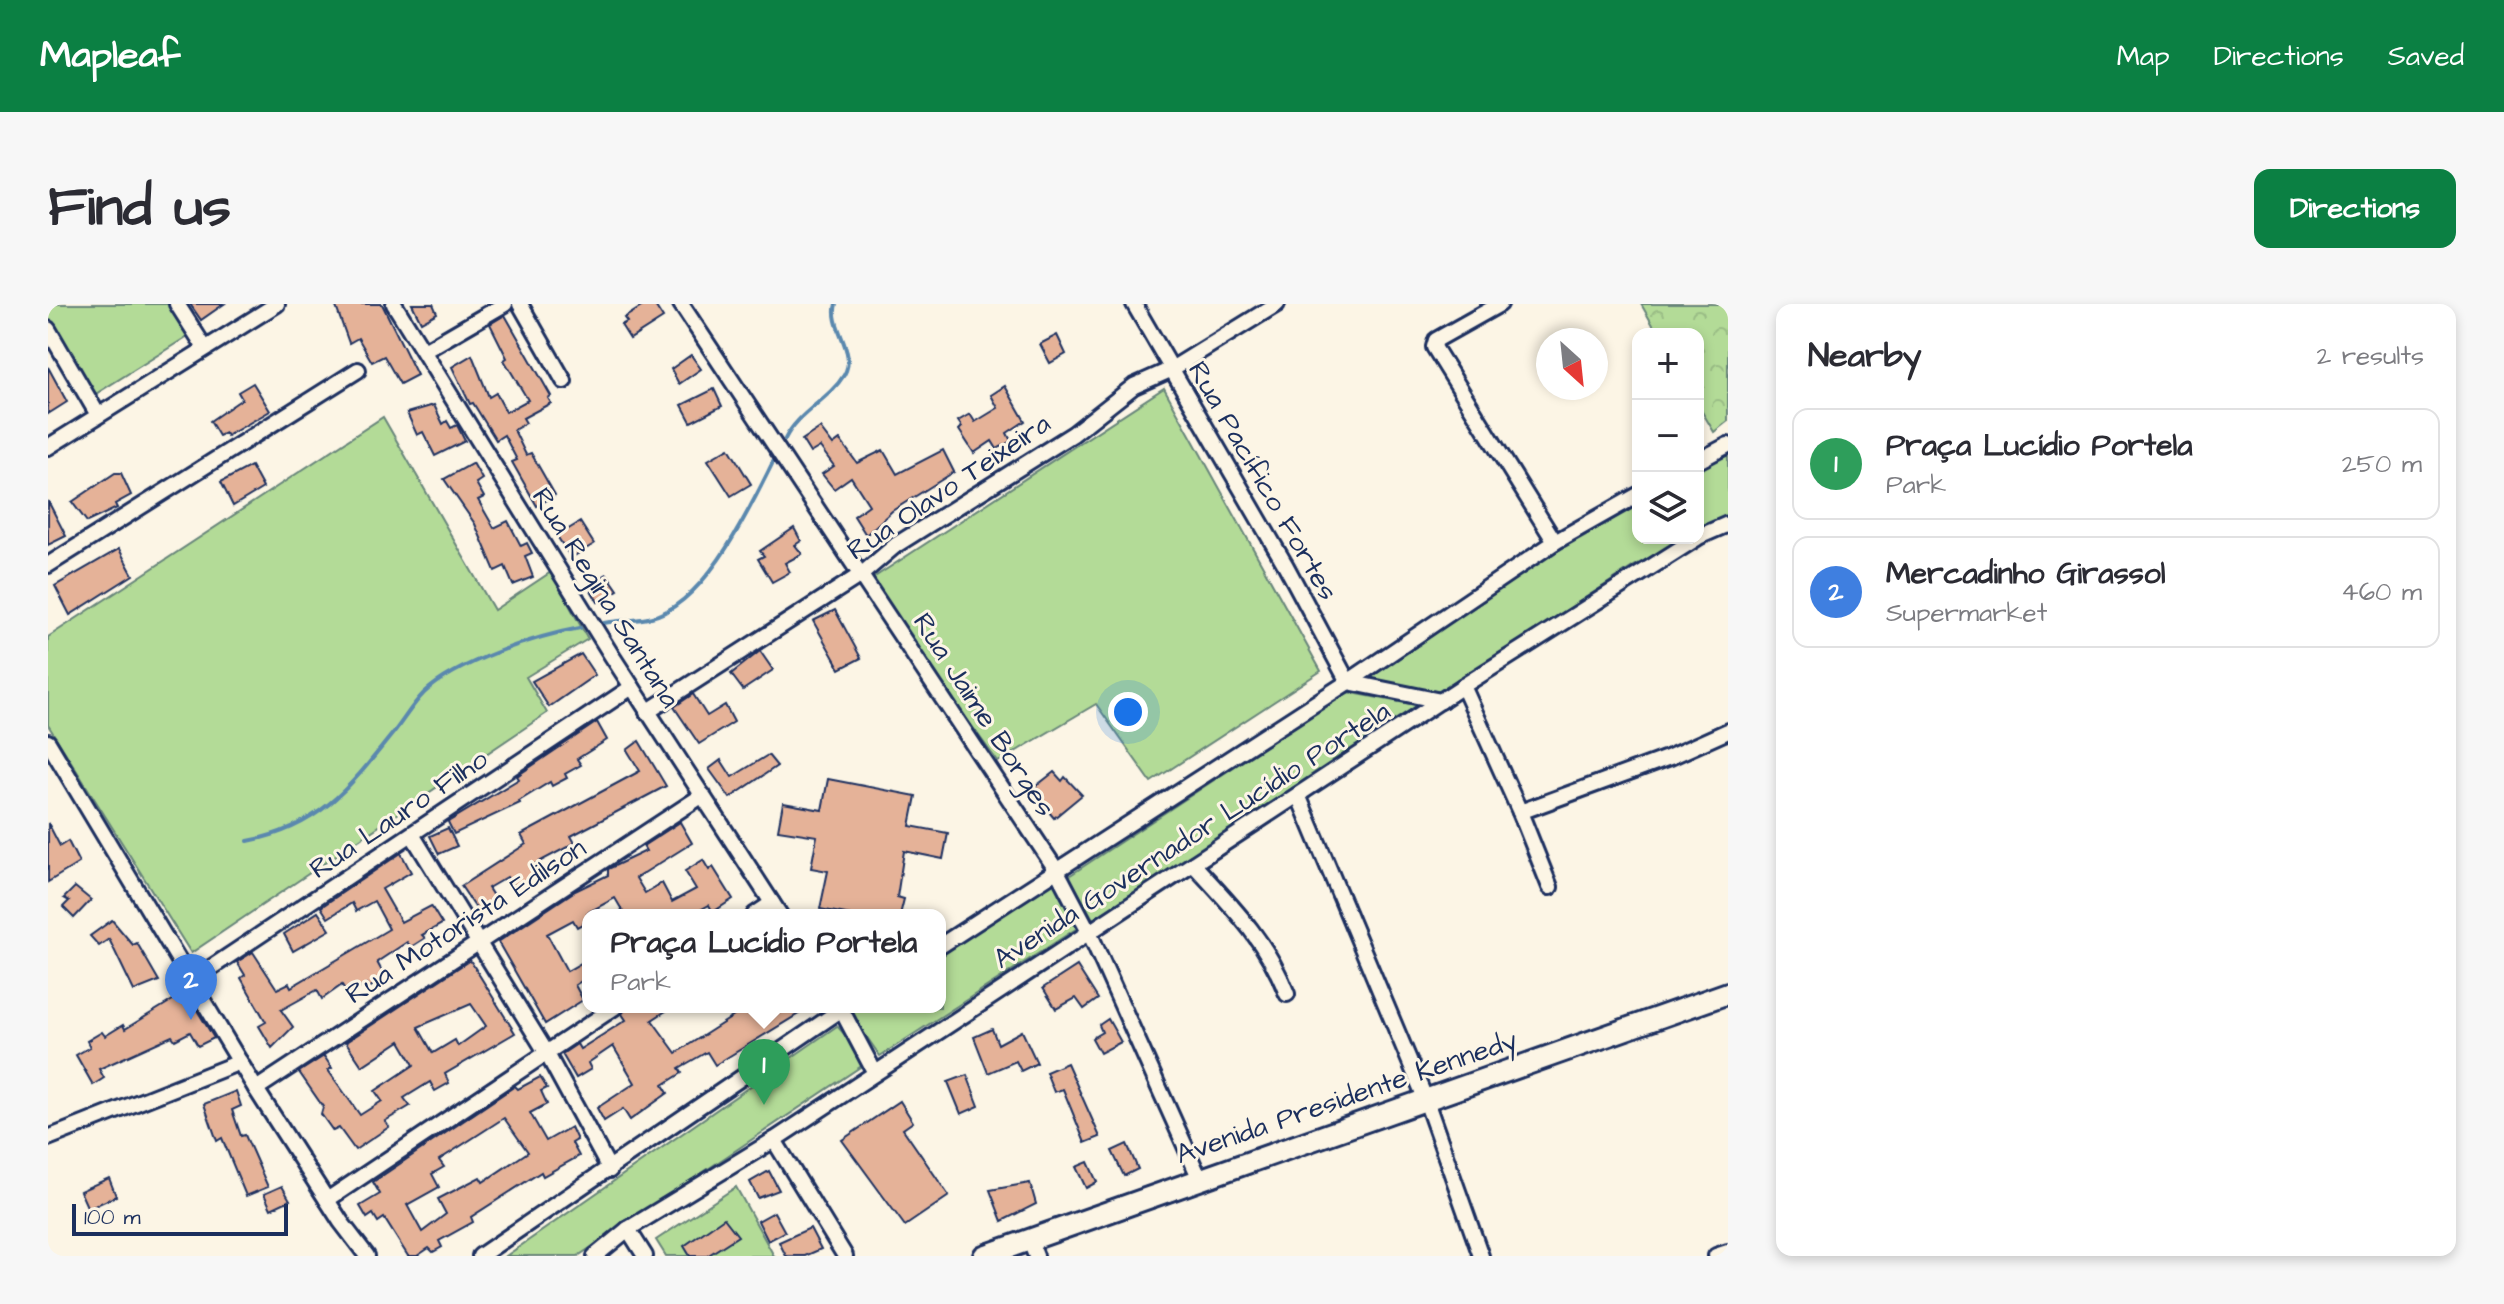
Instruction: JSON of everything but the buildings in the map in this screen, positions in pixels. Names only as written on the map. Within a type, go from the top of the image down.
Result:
[{"type":"street","points":[[177,304],[205,348]]},
{"type":"street","points":[[48,447],[277,304]]},
{"type":"street","name":"Rua Regina Santana","points":[[394,304],[647,712],[776,909]]},
{"type":"street","points":[[424,351],[505,304]]},
{"type":"street","points":[[520,304],[564,381]]},
{"type":"street","name":"Rua Jaime Borges","points":[[681,304],[1057,871],[1089,932],[1199,1177]]},
{"type":"street","name":"Rua Pacífico Fortes","points":[[1134,304],[1286,566],[1348,682]]},
{"type":"street","name":"Rua Olavo Teixeira","points":[[647,712],[862,574],[896,545],[1073,434],[1134,386],[1170,370],[1277,304]]},
{"type":"street","points":[[1500,304],[1436,340],[1434,347],[1555,542]]},
{"type":"street","points":[[48,329],[98,415]]},
{"type":"street","points":[[48,565],[358,370]]},
{"type":"street","points":[[1704,458],[1728,445]]},
{"type":"street","name":"Avenida Governador Lucídio Portela","points":[[946,942],[1348,682],[1555,542],[1632,498]]},
{"type":"street","name":"Avenida Governador Lucídio Portela","points":[[1704,535],[1728,524]]},
{"type":"street","name":"Avenida Governador Lucídio Portela","points":[[595,1256],[628,1229],[774,1140],[1463,686],[1688,544]]},
{"type":"street","points":[[1348,682],[1441,701]]},
{"type":"street","points":[[1463,686],[1527,811],[1550,887]]},
{"type":"street","name":"Rua Lauro Filho","points":[[191,981],[413,836],[632,687]]},
{"type":"street","points":[[1527,811],[1728,731]]},
{"type":"street","points":[[48,742],[256,1089],[367,1256]]},
{"type":"street","name":"Rua Motorista Edilson","points":[[256,1089],[703,795]]},
{"type":"street","points":[[1298,795],[1425,1098],[1481,1256]]},
{"type":"street","points":[[413,836],[546,1052],[610,1170]]},
{"type":"street","points":[[1193,864],[1250,926],[1274,961],[1287,994]]},
{"type":"street","name":"Avenida Presidente Kennedy","points":[[984,1256],[1032,1248],[1199,1177],[1728,993]]},
{"type":"street","points":[[327,1200],[606,1013]]},
{"type":"street","points":[[480,1256],[610,1170],[835,1013]]},
{"type":"street","points":[[845,1013],[875,1073]]},
{"type":"street","points":[[48,1138],[240,1062]]},
{"type":"street","points":[[774,1140],[845,1256]]},
{"type":"street","points":[[628,1229],[645,1256]]},
{"type":"street","points":[[1716,1256],[1728,1252]]},
{"type":"green space","points":[[48,304],[168,304],[188,336],[94,395],[48,320]]},
{"type":"green space","points":[[1641,304],[1728,304],[1728,421],[1714,432],[1704,415],[1704,328],[1655,328]]},
{"type":"green space","points":[[1164,388],[1321,671],[1151,782],[1096,704],[998,762],[867,582]]},
{"type":"green space","points":[[383,417],[494,610],[551,572],[588,639],[526,677],[547,713],[191,953],[48,725],[48,637]]},
{"type":"green space","points":[[1728,453],[1728,515],[1704,528],[1704,472],[1704,466]]},
{"type":"green space","points":[[1632,506],[1632,544],[1674,544],[1634,566],[1441,692],[1367,680],[1559,549]]},
{"type":"green space","points":[[1347,692],[1421,706],[1093,919],[1069,876]]},
{"type":"green space","points":[[1054,881],[1085,923],[880,1056],[850,1013],[946,1013],[946,951]]},
{"type":"green space","points":[[837,1026],[869,1061],[578,1256],[506,1256]]},
{"type":"green space","points":[[736,1187],[774,1256],[666,1256],[656,1240]]},
{"type":"waterway","points":[[785,439],[798,421],[844,375],[848,357],[836,322],[836,304]]},
{"type":"waterway","points":[[604,623],[648,618],[669,610],[688,595],[723,554],[773,462]]},
{"type":"waterway","points":[[248,841],[295,826],[332,802],[363,770],[420,697],[438,682],[498,652],[580,628]]},
{"type":"place","name":"Mercadinho Girassol","points":[[191,1020]]},
{"type":"place","name":"Praça Lucídio Portela","points":[[764,1105]]}]
